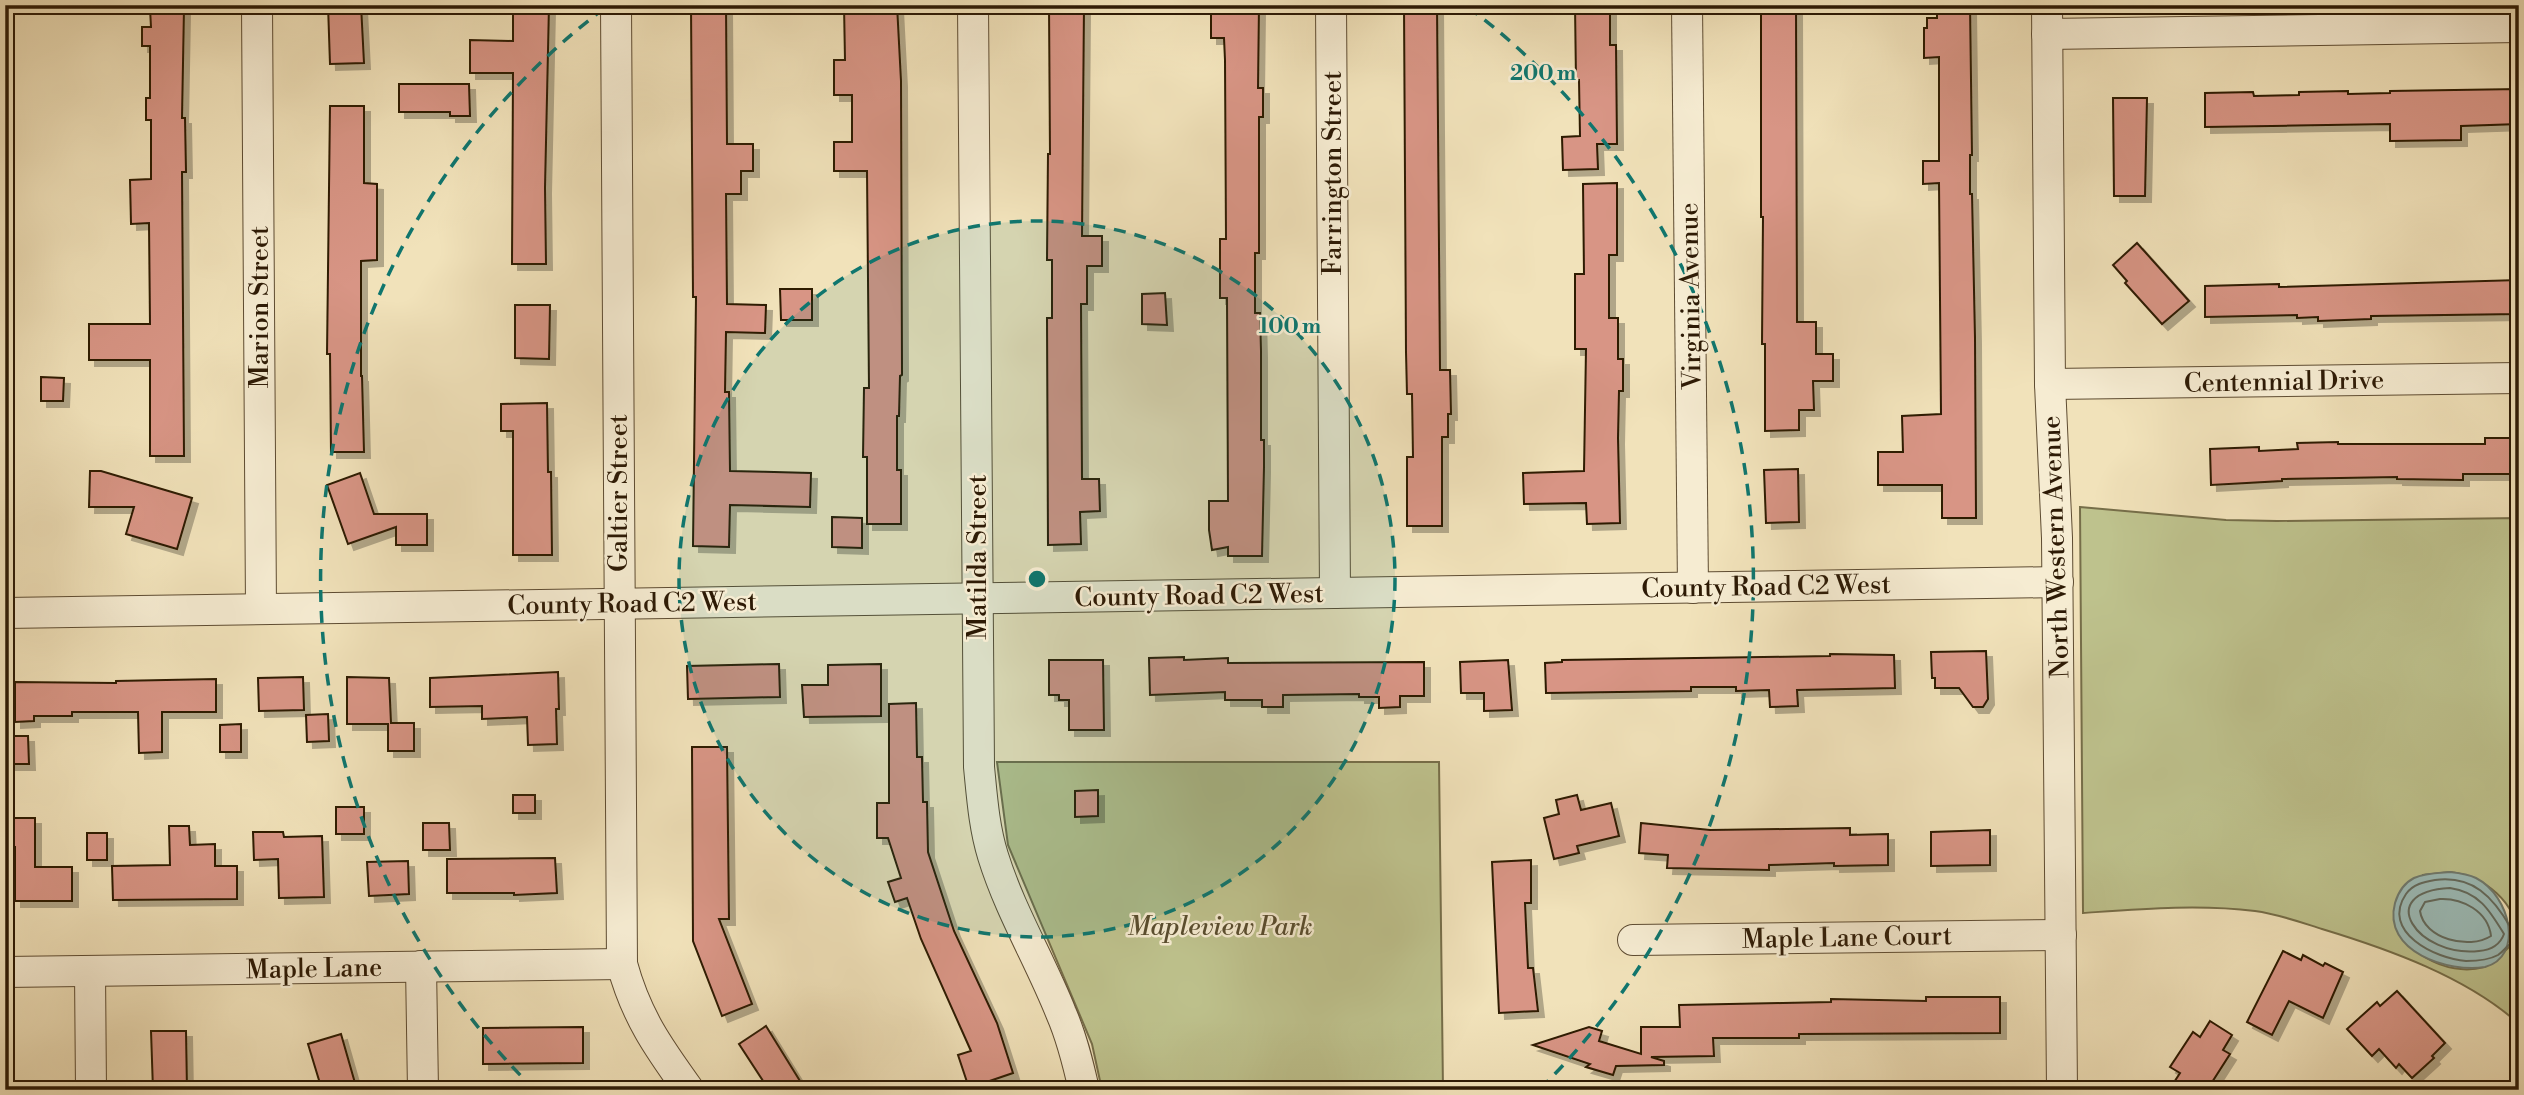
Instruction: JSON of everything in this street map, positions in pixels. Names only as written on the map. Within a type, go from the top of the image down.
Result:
[{"type":"street","name":"Marion Street","points":[[257,5],[261,609]]},
{"type":"street","name":"Galtier Street","points":[[616,5],[622,964],[629,992],[643,1023],[689,1090]]},
{"type":"street","name":"Matilda Street","points":[[972,5],[979,767],[983,813],[993,856],[1007,894],[1061,1012],[1076,1052],[1084,1090]]},
{"type":"street","name":"Farrington Street","points":[[1331,5],[1335,593]]},
{"type":"street","name":"Virginia Avenue","points":[[1687,5],[1693,588]]},
{"type":"street","points":[[2047,19],[2519,27]]},
{"type":"street","name":"North Western Avenue","points":[[2047,19],[2050,384],[2058,582],[2063,1090]]},
{"type":"street","name":"Centennial Drive","points":[[2050,384],[2519,377]]},
{"type":"street","name":"County Road C2 West","points":[[5,613],[2058,582]]},
{"type":"street","name":"Maple Lane Court","points":[[1633,940],[2061,935]]},
{"type":"street","name":"Maple Lane","points":[[5,972],[622,964]]},
{"type":"street","points":[[421,966],[423,1090]]},
{"type":"street","points":[[90,971],[90,1090]]},
{"type":"green space","points":[[2080,507],[2226,520],[2519,518],[2519,1024],[2476,992],[2426,966],[2281,916],[2212,908],[2083,913]],"holes":[[[2450,872],[2475,879],[2496,893],[2512,913],[2516,925],[2518,938],[2498,958],[2484,967],[2454,968],[2426,958],[2403,937],[2397,924],[2394,909],[2423,875]]]},
{"type":"green space","name":"Mapleview Park","points":[[997,762],[1439,762],[1443,1090],[1102,1090],[1092,1044],[1008,845]]},
{"type":"water","points":[[2450,872],[2476,878],[2498,898],[2505,911],[2509,939],[2505,951],[2497,961],[2485,967],[2470,968],[2437,962],[2422,956],[2399,935],[2394,920],[2395,903],[2404,885],[2418,876]]},
{"type":"building","points":[[328,5],[361,5],[364,63],[330,64]]},
{"type":"building","points":[[513,5],[549,5],[546,264],[512,264],[513,73],[470,73],[470,40],[513,41]]},
{"type":"building","points":[[691,5],[726,5],[727,144],[753,144],[753,171],[741,171],[741,194],[726,194],[727,304],[766,305],[765,333],[726,332],[725,392],[729,392],[730,471],[811,473],[810,507],[730,505],[729,547],[693,546],[696,297],[693,297]]},
{"type":"building","points":[[844,5],[897,5],[901,81],[902,375],[897,416],[897,470],[901,470],[901,524],[867,524],[867,457],[863,457],[864,388],[869,388],[867,171],[834,171],[834,142],[852,142],[852,95],[834,95],[834,60],[845,60]]},
{"type":"building","points":[[1049,5],[1084,5],[1082,236],[1102,236],[1102,266],[1087,266],[1087,304],[1081,304],[1082,479],[1099,479],[1100,511],[1080,512],[1081,544],[1048,545],[1047,318],[1052,318],[1052,260],[1047,260],[1050,154]]},
{"type":"building","points":[[1259,5],[1258,88],[1263,88],[1263,117],[1259,117],[1259,253],[1255,253],[1255,313],[1260,313],[1261,440],[1264,440],[1262,556],[1228,556],[1228,547],[1212,550],[1209,530],[1209,501],[1228,501],[1227,298],[1220,298],[1220,239],[1226,239],[1225,60],[1224,38],[1211,38],[1211,6]]},
{"type":"building","points":[[1404,5],[1437,5],[1440,370],[1450,370],[1451,414],[1448,414],[1448,437],[1442,437],[1442,526],[1407,526],[1407,457],[1413,457],[1412,394],[1407,394],[1406,352]]},
{"type":"building","points":[[1575,5],[1610,5],[1610,45],[1616,45],[1617,144],[1597,144],[1598,169],[1563,170],[1562,137],[1580,136]]},
{"type":"building","points":[[1761,5],[1796,5],[1797,322],[1816,322],[1816,354],[1833,354],[1833,381],[1813,381],[1814,410],[1799,410],[1799,430],[1765,431],[1765,344],[1762,344]]},
{"type":"building","points":[[1937,5],[1970,5],[1970,194],[1975,338],[1976,518],[1942,518],[1942,485],[1878,485],[1878,452],[1903,452],[1902,416],[1941,414],[1939,183],[1923,184],[1923,161],[1939,161],[1939,57],[1924,58],[1924,28],[1927,28],[1927,18],[1937,18]]},
{"type":"building","points":[[150,8],[184,8],[184,456],[150,456],[150,360],[89,360],[89,324],[150,324],[149,223],[131,224],[130,180],[151,179],[151,120],[146,120],[146,98],[150,98],[150,46],[142,46],[142,27],[151,27]]},
{"type":"building","points":[[399,84],[469,84],[470,116],[450,116],[450,112],[399,112]]},
{"type":"building","points":[[2519,89],[2519,124],[2461,126],[2461,140],[2390,141],[2390,124],[2205,127],[2205,93],[2253,92],[2254,96],[2299,95],[2299,92],[2348,91],[2348,94]]},
{"type":"building","points":[[2113,98],[2147,98],[2145,196],[2114,196]]},
{"type":"building","points":[[330,106],[364,106],[364,183],[377,184],[377,260],[361,261],[364,452],[331,452],[330,354],[327,354]]},
{"type":"building","points":[[1617,183],[1617,255],[1609,255],[1609,318],[1618,318],[1618,359],[1623,359],[1618,438],[1620,523],[1587,524],[1586,503],[1524,504],[1523,473],[1584,471],[1586,349],[1575,349],[1575,274],[1584,274],[1583,184]]},
{"type":"building","points":[[2137,243],[2189,301],[2162,324],[2125,283],[2127,281],[2113,265]]},
{"type":"building","points":[[2519,280],[2519,314],[2371,316],[2371,319],[2318,321],[2318,317],[2297,318],[2297,315],[2205,317],[2205,286],[2279,284],[2279,287]]},
{"type":"building","points":[[780,289],[812,289],[812,320],[781,320]]},
{"type":"building","points":[[1165,293],[1167,325],[1142,324],[1142,294]]},
{"type":"building","points":[[515,305],[550,305],[549,359],[515,358]]},
{"type":"building","points":[[41,377],[64,378],[63,401],[41,401]]},
{"type":"building","points":[[547,403],[552,555],[513,555],[513,431],[501,431],[501,404]]},
{"type":"building","points":[[2485,438],[2519,438],[2519,474],[2463,474],[2463,480],[2397,477],[2282,479],[2211,485],[2210,449],[2298,449],[2297,443],[2338,442],[2485,444]]},
{"type":"building","points":[[1798,469],[1799,522],[1766,523],[1764,470]]},
{"type":"building","points":[[90,471],[101,471],[192,498],[177,549],[126,534],[134,507],[89,507]]},
{"type":"building","points":[[360,473],[374,514],[427,514],[427,545],[396,545],[396,527],[348,544],[327,485]]},
{"type":"building","points":[[832,517],[862,518],[862,548],[832,547]]},
{"type":"building","points":[[1986,651],[1988,699],[1983,707],[1973,707],[1959,688],[1935,688],[1931,652]]},
{"type":"building","points":[[1894,655],[1895,688],[1797,690],[1798,706],[1770,707],[1769,690],[1736,691],[1736,687],[1691,687],[1691,691],[1546,693],[1545,663],[1562,660]]},
{"type":"building","points":[[1184,657],[1184,660],[1228,658],[1228,663],[1424,662],[1424,696],[1400,696],[1400,707],[1379,708],[1379,697],[1359,697],[1359,694],[1283,695],[1283,707],[1262,707],[1262,700],[1225,700],[1225,692],[1150,695],[1149,658]]},
{"type":"building","points":[[1049,660],[1103,660],[1104,730],[1069,730],[1069,700],[1059,700],[1059,695],[1049,695]]},
{"type":"building","points":[[1508,660],[1512,710],[1484,711],[1484,693],[1461,693],[1460,662]]},
{"type":"building","points":[[779,664],[780,697],[688,699],[687,666]]},
{"type":"building","points":[[881,664],[881,716],[804,717],[802,685],[828,685],[828,665]]},
{"type":"building","points":[[558,672],[557,744],[528,745],[527,717],[482,719],[482,706],[430,707],[430,678]]},
{"type":"building","points":[[303,677],[304,710],[259,711],[258,678]]},
{"type":"building","points":[[347,677],[389,678],[391,723],[414,723],[414,751],[388,751],[388,724],[347,724]]},
{"type":"building","points":[[216,679],[216,712],[162,712],[162,752],[139,753],[138,712],[72,712],[72,716],[34,716],[34,721],[15,722],[15,682],[116,683]]},
{"type":"building","points":[[916,703],[917,757],[922,757],[923,802],[927,802],[928,852],[954,931],[997,1023],[1013,1073],[969,1088],[958,1055],[971,1051],[921,939],[907,898],[895,902],[888,882],[901,878],[888,838],[877,838],[877,803],[889,803],[889,704]]},
{"type":"building","points":[[328,714],[329,741],[307,742],[306,715]]},
{"type":"building","points":[[241,724],[241,752],[220,752],[220,725]]},
{"type":"building","points":[[5,736],[28,736],[29,764],[5,764]]},
{"type":"building","points":[[692,747],[727,747],[729,919],[719,919],[752,1004],[722,1016],[693,941]]},
{"type":"building","points":[[1098,790],[1098,816],[1075,817],[1075,791]]},
{"type":"building","points":[[513,795],[535,795],[535,813],[513,813]]},
{"type":"building","points":[[1577,795],[1581,810],[1611,803],[1619,836],[1577,846],[1579,853],[1554,859],[1544,818],[1559,814],[1556,800]]},
{"type":"building","points":[[336,807],[364,807],[364,834],[336,834]]},
{"type":"building","points":[[5,818],[35,818],[35,867],[72,867],[72,901],[15,901],[15,847],[5,847]]},
{"type":"building","points":[[423,823],[449,823],[450,850],[423,850]]},
{"type":"building","points":[[1641,823],[1710,830],[1850,828],[1850,835],[1888,834],[1888,865],[1769,865],[1769,870],[1667,868],[1668,855],[1639,853]]},
{"type":"building","points":[[169,826],[189,826],[190,845],[215,844],[215,866],[237,866],[237,899],[113,900],[112,866],[170,865]]},
{"type":"building","points":[[1990,830],[1990,865],[1931,866],[1931,832]]},
{"type":"building","points":[[253,832],[283,832],[284,837],[322,836],[324,897],[279,898],[278,859],[254,860]]},
{"type":"building","points":[[87,833],[107,833],[107,860],[87,860]]},
{"type":"building","points":[[555,858],[557,893],[447,893],[447,859]]},
{"type":"building","points":[[1531,860],[1531,903],[1525,903],[1526,926],[1528,968],[1533,968],[1538,1011],[1499,1013],[1492,862]]},
{"type":"building","points":[[408,861],[409,894],[369,896],[367,862]]},
{"type":"building","points":[[2283,951],[2301,960],[2303,955],[2323,966],[2325,963],[2343,972],[2323,1018],[2289,1001],[2272,1035],[2247,1022]]},
{"type":"building","points":[[2397,991],[2445,1043],[2432,1056],[2434,1058],[2412,1078],[2399,1064],[2396,1068],[2379,1049],[2372,1056],[2347,1029],[2377,1002],[2380,1006]]},
{"type":"building","points":[[1926,997],[2000,997],[2000,1033],[1799,1034],[1799,1038],[1713,1038],[1714,1056],[1651,1057],[1664,1061],[1664,1065],[1616,1066],[1613,1075],[1586,1067],[1590,1064],[1533,1045],[1589,1027],[1602,1031],[1599,1041],[1641,1054],[1641,1027],[1680,1027],[1679,1005],[1831,1002],[1831,999],[1926,1001]]},
{"type":"building","points":[[2210,1021],[2232,1035],[2223,1050],[2230,1054],[2207,1090],[2169,1090],[2180,1073],[2170,1067],[2193,1032],[2200,1037]]},
{"type":"building","points":[[766,1026],[800,1081],[787,1090],[769,1090],[739,1044]]},
{"type":"building","points":[[583,1027],[583,1063],[483,1064],[483,1028]]},
{"type":"building","points":[[151,1031],[186,1031],[187,1090],[153,1090]]},
{"type":"building","points":[[341,1034],[357,1090],[322,1090],[308,1044]]}]
